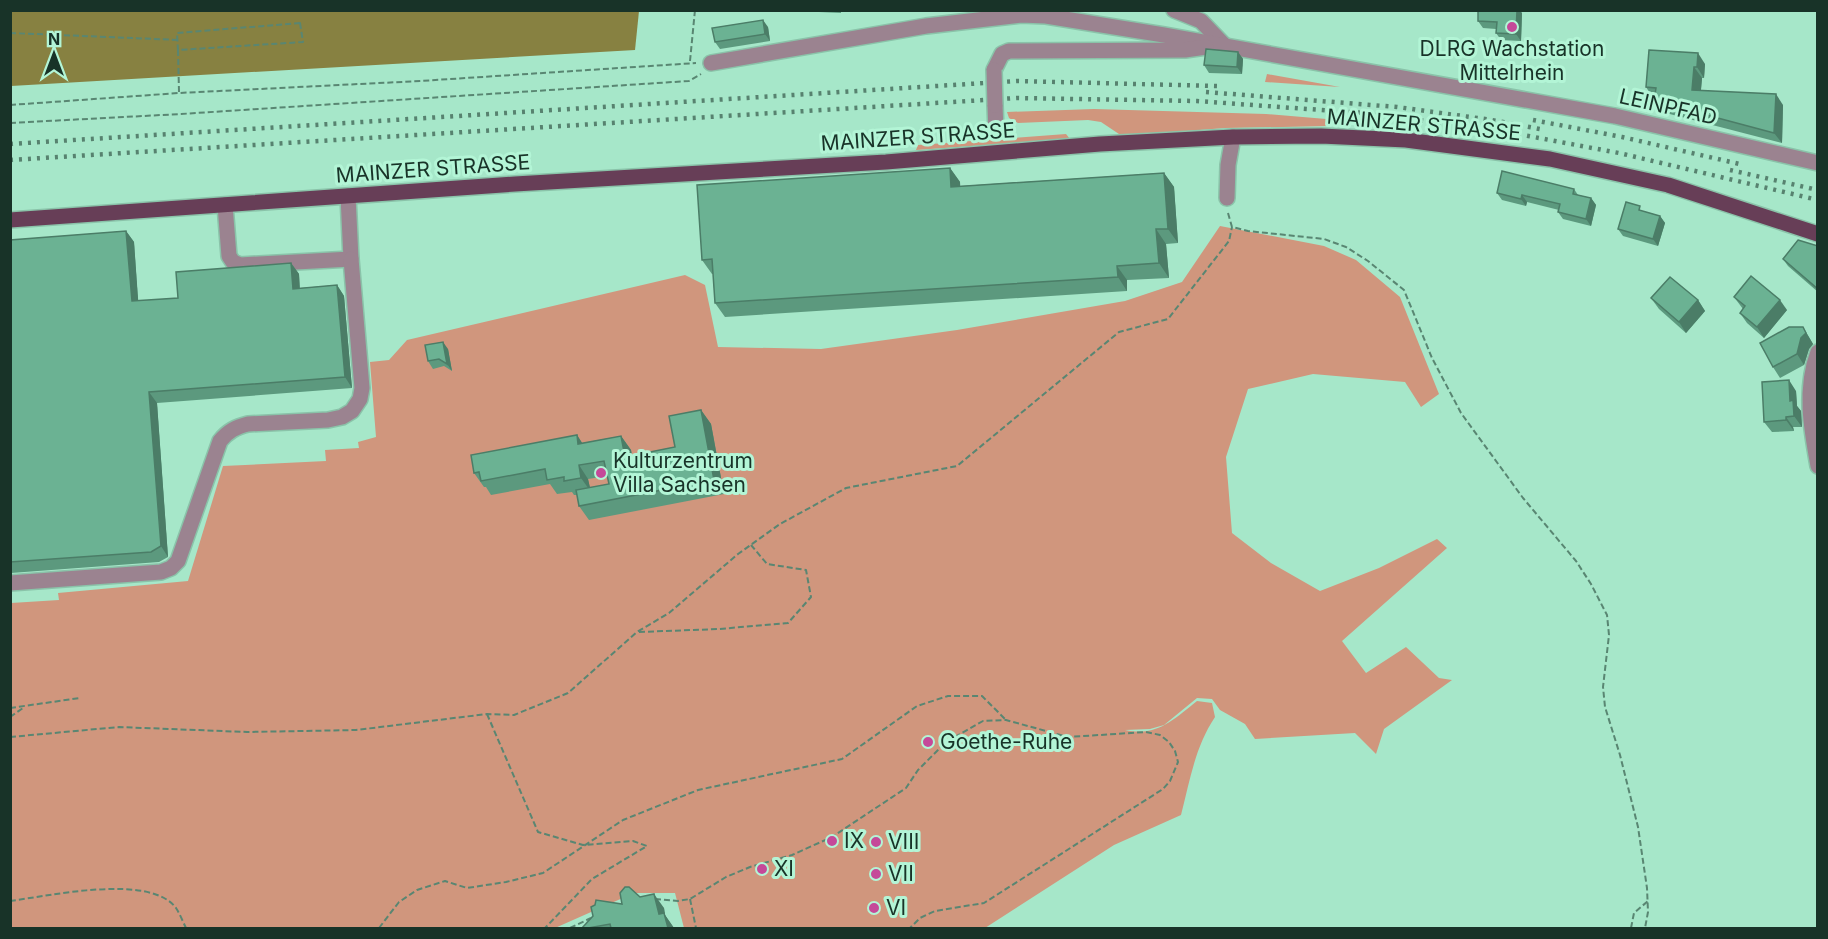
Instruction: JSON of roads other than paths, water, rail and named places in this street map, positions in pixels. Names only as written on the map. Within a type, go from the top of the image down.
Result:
[{"type":"main road","name":"MAINZER STRASSE","points":[[10,220],[886,162],[1100,144],[1233,137],[1365,137],[1406,140],[1550,159],[1668,185],[1818,234]]},
{"type":"street","points":[[1174,10],[1201,21],[1224,45]]},
{"type":"street","points":[[711,63],[915,28],[1020,15],[1046,16],[1224,45]]},
{"type":"street","points":[[996,132],[994,69],[1002,54],[1009,51],[1174,50],[1224,45]]},
{"type":"street","name":"LEINPFAD","points":[[1224,45],[1615,116],[1818,163]]},
{"type":"street","points":[[1227,198],[1228,165],[1233,137]]},
{"type":"street","points":[[10,583],[161,572],[171,568],[178,561],[220,441],[227,432],[248,424],[328,420],[342,417],[352,411],[360,399],[362,388],[348,196]]},
{"type":"street","points":[[225,205],[230,256],[233,262],[240,265],[351,259]]},
{"type":"street","points":[[1818,352],[1812,366],[1809,388],[1818,466]]},
{"type":"railway","points":[[10,144],[1017,81],[1217,86]]},
{"type":"railway","points":[[1206,92],[1397,107],[1545,130]]},
{"type":"railway","points":[[10,160],[1017,98],[1197,101],[1363,113],[1491,129],[1619,153],[1818,200]]},
{"type":"railway","points":[[1533,120],[1622,137],[1744,165]]},
{"type":"railway","points":[[1730,170],[1818,190]]},
{"type":"place","name":"DLRG Wachstation Mittelrhein","points":[[1512,27]]},
{"type":"place","name":"Kulturzentrum Villa Sachsen","points":[[601,473]]},
{"type":"place","name":"Goethe-Ruhe","points":[[928,742]]},
{"type":"place","name":"IX","points":[[832,841]]},
{"type":"place","name":"VIII","points":[[876,842]]},
{"type":"place","name":"XI","points":[[762,869]]},
{"type":"place","name":"VII","points":[[876,874]]},
{"type":"place","name":"VI","points":[[874,908]]}]
